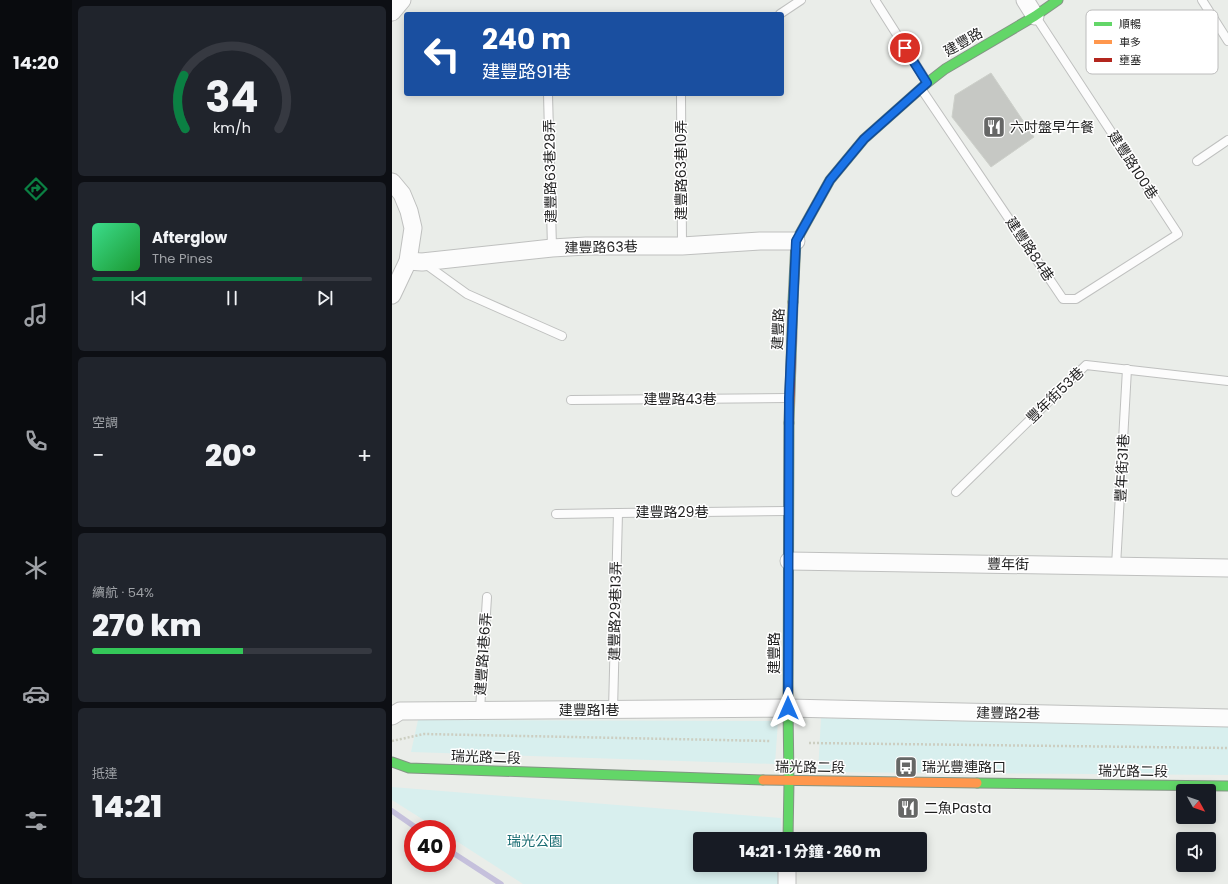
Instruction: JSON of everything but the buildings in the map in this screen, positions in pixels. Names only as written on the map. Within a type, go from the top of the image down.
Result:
[{"type":"street","points":[[392,12],[402,0]]},
{"type":"street","points":[[1025,0],[1035,16]]},
{"type":"street","name":"建豐路","points":[[788,832],[789,398],[796,241],[830,180],[864,139],[945,68],[1035,16],[1058,0]]},
{"type":"street","points":[[392,182],[402,194],[409,211],[413,228],[415,262],[392,295]]},
{"type":"street","name":"建豐路63巷","points":[[415,262],[586,246],[682,246],[760,241],[796,241]]},
{"type":"street","name":"豐年街","points":[[789,561],[1228,568]]},
{"type":"street","name":"建豐路1巷","points":[[392,716],[400,710],[788,708]]},
{"type":"street","name":"建豐路2巷","points":[[788,708],[1228,718]]},
{"type":"street","name":"瑞光路二段","points":[[392,762],[409,768],[789,781],[1228,786]]},
{"type":"street","points":[[787,872],[787,884]]},
{"type":"lane","points":[[783,12],[800,0]]},
{"type":"lane","points":[[874,0],[924,86]]},
{"type":"lane","points":[[1202,0],[1208,10]]},
{"type":"lane","name":"建豐路100巷","points":[[1035,16],[1178,234]]},
{"type":"lane","points":[[1218,25],[1228,41]]},
{"type":"lane","name":"建豐路84巷","points":[[924,86],[1063,299],[1076,299],[1178,234]]},
{"type":"lane","name":"建豐路63巷28弄","points":[[548,96],[552,248]]},
{"type":"lane","name":"建豐路63巷10弄","points":[[681,96],[682,246]]},
{"type":"lane","points":[[1197,161],[1228,140]]},
{"type":"lane","points":[[415,262],[467,294],[562,336]]},
{"type":"lane","name":"豐年街53巷","points":[[956,492],[1086,365],[1228,381]]},
{"type":"lane","name":"豐年街31巷","points":[[1116,566],[1127,369]]},
{"type":"lane","name":"建豐路43巷","points":[[572,400],[789,398]]},
{"type":"lane","name":"建豐路29巷","points":[[556,514],[788,511]]},
{"type":"lane","name":"建豐路29巷13弄","points":[[613,710],[618,513]]},
{"type":"lane","name":"建豐路1巷6弄","points":[[480,710],[487,597]]},
{"type":"path","points":[[392,741],[424,734],[768,740],[788,742],[1228,748]]},
{"type":"green space","points":[[821,718],[1228,726],[1228,775],[818,772]]},
{"type":"green space","points":[[418,720],[778,721],[775,764],[411,752]]},
{"type":"green space","name":"瑞光公園","points":[[392,787],[781,818],[782,832],[693,832],[693,872],[783,872],[783,884],[523,884],[456,841],[456,820],[424,820],[392,800]]},
{"type":"waterway","points":[[392,811],[405,820]]},
{"type":"waterway","points":[[456,855],[501,884]]},
{"type":"traffic: fast","points":[[793,302],[796,241],[830,180],[864,139],[945,69],[1035,16],[1058,0]]},
{"type":"traffic: fast","points":[[788,832],[789,423]]},
{"type":"traffic: fast","points":[[392,762],[409,768],[763,780]]},
{"type":"traffic: fast","points":[[977,783],[1228,786]]},
{"type":"traffic: slow","points":[[763,780],[977,783]]},
{"type":"traffic: jam","points":[[789,423],[793,302]]},
{"type":"place","name":"六吋盤早午餐","points":[[994,127]]},
{"type":"place","name":"瑞光豐連路口","points":[[906,767]]},
{"type":"place","name":"二魚Pasta","points":[[908,808]]},
{"type":"route","points":[[788,708],[789,398],[796,241],[830,180],[864,139],[927,83],[905,48]]}]
